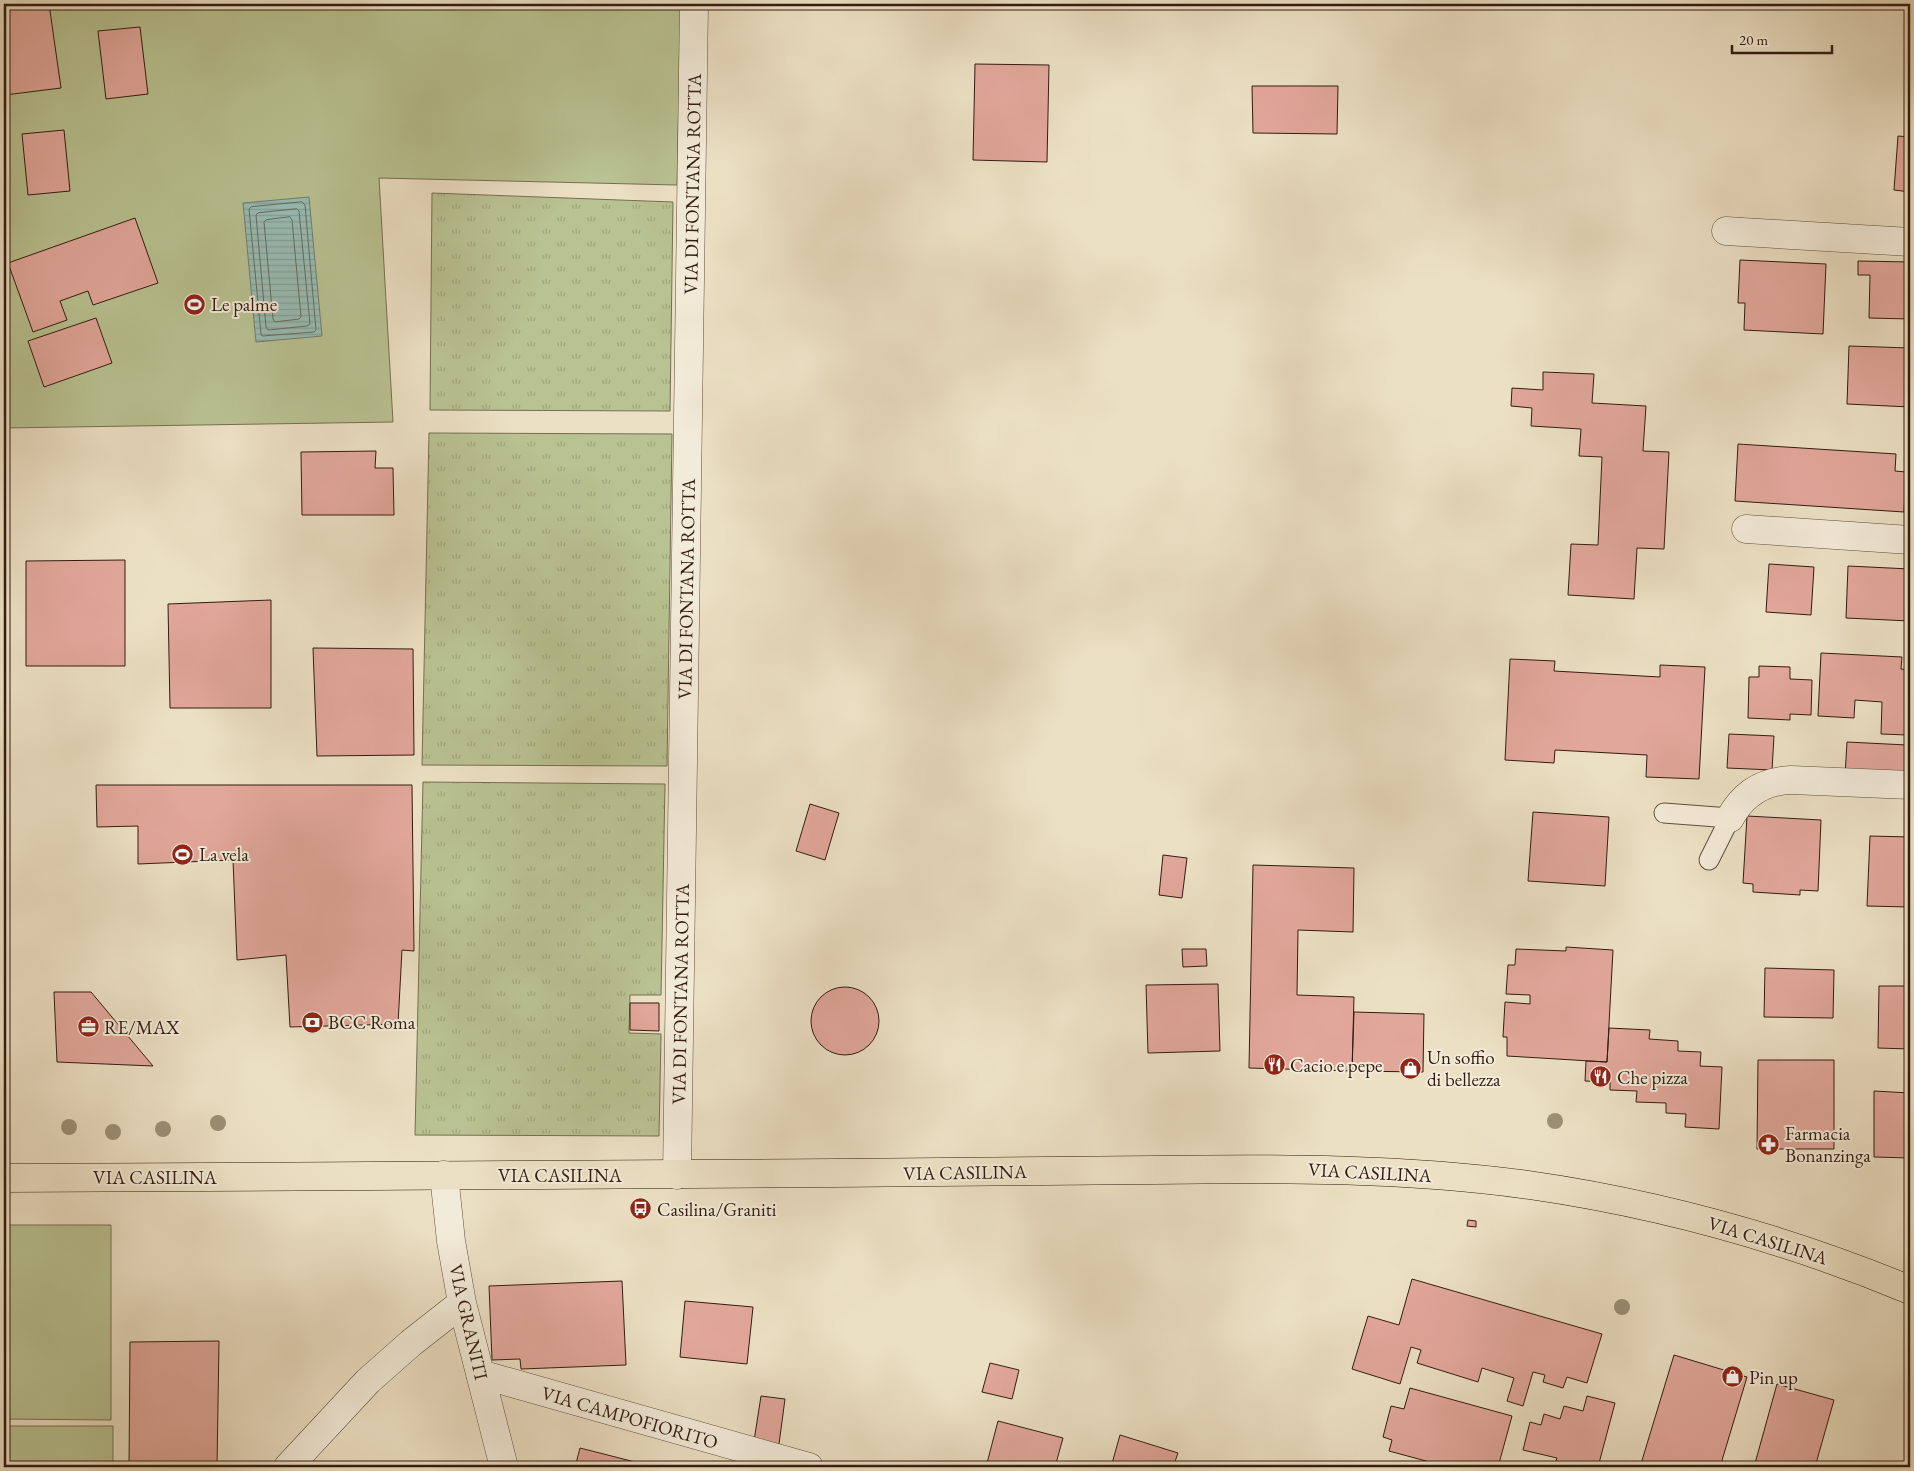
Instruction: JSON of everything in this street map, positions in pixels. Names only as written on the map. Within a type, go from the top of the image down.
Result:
[{"type":"main road","name":"VIA CASILINA","points":[[4,1178],[677,1175],[1264,1169],[1378,1171],[1532,1186],[1613,1199],[1702,1219],[1782,1242],[1852,1266],[1910,1290]]},
{"type":"street","name":"VIA DI FONTANA ROTTA","points":[[677,1175],[694,4]]},
{"type":"street","points":[[1726,231],[1910,242]]},
{"type":"street","points":[[1746,529],[1910,540]]},
{"type":"street","points":[[1730,818],[1740,803],[1751,792],[1777,782],[1791,780],[1910,785]]},
{"type":"street","name":"VIA GRANITI","points":[[444,1175],[451,1241],[462,1303],[504,1467]]},
{"type":"street","points":[[288,1467],[368,1381],[395,1356],[462,1303]]},
{"type":"street","name":"VIA CAMPOFIORITO","points":[[480,1374],[808,1467]]},
{"type":"lane","points":[[1664,813],[1730,818],[1709,860]]},
{"type":"green space","name":"Le palme","points":[[4,4],[681,4],[677,185],[379,178],[393,422],[4,428]]},
{"type":"green space","points":[[432,193],[673,202],[670,411],[430,410]]},
{"type":"green space","points":[[429,433],[672,434],[667,766],[422,765]]},
{"type":"green space","points":[[423,782],[665,784],[661,995],[630,995],[629,1033],[661,1034],[659,1136],[415,1135]]},
{"type":"green space","points":[[4,1225],[111,1225],[111,1420],[4,1419]]},
{"type":"green space","points":[[4,1426],[113,1426],[113,1467],[4,1467]]},
{"type":"water","points":[[309,197],[322,336],[256,342],[243,203]]},
{"type":"building","points":[[4,4],[49,4],[61,88],[5,95]]},
{"type":"building","points":[[140,27],[148,94],[106,99],[98,31]]},
{"type":"building","points":[[975,64],[1049,65],[1047,162],[973,160]]},
{"type":"building","points":[[1252,86],[1338,86],[1337,134],[1253,133]]},
{"type":"building","points":[[64,130],[70,191],[28,195],[22,134]]},
{"type":"building","points":[[1898,136],[1910,137],[1910,192],[1894,190]]},
{"type":"building","points":[[135,218],[158,283],[93,305],[88,291],[60,301],[67,320],[33,332],[8,263]]},
{"type":"building","points":[[1740,260],[1826,264],[1823,334],[1744,330],[1745,303],[1738,303]]},
{"type":"building","points":[[1858,261],[1910,262],[1910,319],[1869,318],[1870,275],[1858,275]]},
{"type":"building","points":[[96,318],[112,363],[44,387],[28,341]]},
{"type":"building","points":[[1849,346],[1910,348],[1910,407],[1847,404]]},
{"type":"building","points":[[1543,372],[1594,374],[1592,403],[1646,406],[1643,451],[1669,452],[1664,549],[1637,548],[1634,599],[1568,595],[1571,544],[1598,545],[1602,457],[1579,456],[1581,429],[1531,426],[1532,408],[1511,406],[1512,388],[1543,390]]},
{"type":"building","points":[[1738,444],[1896,454],[1895,471],[1906,472],[1904,512],[1735,501]]},
{"type":"building","points":[[376,451],[375,468],[393,468],[394,515],[302,515],[301,452]]},
{"type":"building","points":[[125,560],[125,666],[26,666],[26,561]]},
{"type":"building","points":[[1769,564],[1814,567],[1811,615],[1766,612]]},
{"type":"building","points":[[1848,566],[1910,569],[1910,621],[1846,618]]},
{"type":"building","points":[[271,600],[271,708],[170,708],[168,604]]},
{"type":"building","points":[[313,648],[413,649],[414,755],[317,756]]},
{"type":"building","points":[[1821,653],[1902,657],[1901,669],[1910,670],[1910,779],[1845,776],[1847,742],[1907,745],[1907,735],[1881,734],[1882,702],[1855,700],[1854,718],[1818,716]]},
{"type":"building","points":[[1510,659],[1555,661],[1554,671],[1660,677],[1660,665],[1705,667],[1699,779],[1646,777],[1647,755],[1555,750],[1554,763],[1505,760]]},
{"type":"building","points":[[1759,666],[1790,667],[1790,679],[1812,680],[1811,715],[1790,714],[1790,720],[1748,718],[1749,677],[1759,677]]},
{"type":"building","points":[[1729,734],[1774,736],[1772,770],[1727,768]]},
{"type":"building","points":[[96,785],[412,785],[414,951],[402,950],[398,1024],[290,1027],[286,955],[237,960],[233,860],[138,864],[138,826],[97,827]]},
{"type":"building","points":[[810,804],[839,813],[825,860],[796,851]]},
{"type":"building","points":[[1533,812],[1609,817],[1605,886],[1528,881]]},
{"type":"building","points":[[1747,816],[1821,820],[1818,891],[1800,890],[1800,895],[1753,892],[1753,884],[1743,883]]},
{"type":"building","points":[[1870,836],[1910,837],[1910,907],[1867,906]]},
{"type":"building","points":[[1163,855],[1187,858],[1182,898],[1159,895]]},
{"type":"building","points":[[1253,865],[1354,868],[1353,932],[1298,930],[1297,995],[1354,997],[1352,1071],[1249,1068]]},
{"type":"building","points":[[4,898],[7,932],[4,932]]},
{"type":"building","points":[[1566,947],[1613,950],[1607,1062],[1507,1056],[1507,1037],[1503,1037],[1505,1002],[1530,1004],[1530,995],[1506,994],[1508,965],[1515,965],[1516,949],[1566,951]]},
{"type":"building","points":[[1182,949],[1206,949],[1207,966],[1183,967]]},
{"type":"building","points":[[1765,968],[1834,970],[1833,1018],[1764,1017]]},
{"type":"building","points":[[1218,984],[1220,1051],[1148,1053],[1146,985]]},
{"type":"building","points":[[1879,986],[1910,986],[1910,1049],[1878,1048]]},
{"type":"building","points":[[845,987],[858,990],[869,997],[876,1008],[879,1021],[876,1034],[869,1045],[858,1052],[845,1055],[832,1052],[821,1045],[814,1034],[811,1021],[814,1008],[821,997],[832,990]]},
{"type":"building","name":"RE/MAX","points":[[54,992],[91,992],[153,1066],[57,1062]]},
{"type":"building","points":[[630,1003],[659,1003],[659,1031],[630,1030]]},
{"type":"building","points":[[1354,1012],[1424,1014],[1423,1072],[1352,1071]]},
{"type":"building","points":[[1609,1028],[1650,1030],[1649,1039],[1678,1041],[1678,1051],[1701,1052],[1700,1066],[1722,1067],[1719,1129],[1685,1127],[1686,1114],[1666,1113],[1666,1103],[1636,1102],[1637,1091],[1610,1090],[1610,1082],[1585,1081],[1586,1061],[1607,1062]]},
{"type":"building","points":[[1758,1060],[1834,1060],[1834,1149],[1757,1149]]},
{"type":"building","points":[[1874,1091],[1910,1093],[1910,1158],[1874,1157]]},
{"type":"building","points":[[1468,1220],[1476,1221],[1476,1227],[1467,1226]]},
{"type":"building","points":[[1412,1279],[1602,1334],[1587,1383],[1567,1377],[1563,1388],[1543,1382],[1545,1375],[1533,1372],[1523,1406],[1507,1401],[1514,1378],[1482,1368],[1478,1382],[1417,1363],[1421,1350],[1411,1347],[1400,1384],[1352,1369],[1368,1316],[1399,1325]]},
{"type":"building","points":[[622,1281],[626,1365],[521,1369],[520,1359],[492,1360],[489,1286]]},
{"type":"building","points":[[685,1301],[753,1307],[747,1364],[680,1357]]},
{"type":"building","points":[[219,1341],[217,1467],[129,1467],[130,1342]]},
{"type":"building","points":[[1674,1355],[1747,1377],[1720,1467],[1640,1467]]},
{"type":"building","points":[[990,1363],[1019,1370],[1012,1399],[982,1392]]},
{"type":"building","points":[[1777,1384],[1834,1400],[1815,1467],[1754,1467]]},
{"type":"building","points":[[1410,1388],[1512,1416],[1498,1467],[1448,1467],[1389,1451],[1392,1440],[1383,1437],[1391,1406],[1404,1409]]},
{"type":"building","points":[[761,1396],[785,1399],[779,1444],[754,1441]]},
{"type":"building","points":[[1587,1396],[1615,1403],[1598,1467],[1554,1467],[1557,1458],[1523,1450],[1530,1422],[1541,1425],[1544,1414],[1560,1419],[1564,1406],[1583,1411]]},
{"type":"building","points":[[998,1421],[1063,1438],[1055,1467],[986,1467]]},
{"type":"building","points":[[1120,1435],[1178,1453],[1173,1467],[1111,1467]]},
{"type":"building","points":[[1910,1439],[1910,1467],[1903,1467]]},
{"type":"building","points":[[580,1448],[639,1463],[638,1467],[575,1467]]},
{"type":"building","points":[[1226,1462],[1247,1467],[1225,1467]]},
{"type":"place","name":"Le palme","points":[[195,304]]},
{"type":"place","name":"La vela","points":[[183,854]]},
{"type":"place","name":"BCC Roma","points":[[312,1022]]},
{"type":"place","name":"RE/MAX","points":[[88,1027]]},
{"type":"place","name":"Cacio e pepe","points":[[1274,1065]]},
{"type":"place","name":"Un soffio di bellezza","points":[[1411,1068]]},
{"type":"place","name":"Che pizza","points":[[1601,1077]]},
{"type":"place","name":"Farmacia Bonanzinga","points":[[1769,1144]]},
{"type":"place","name":"Casilina/Graniti","points":[[641,1209]]},
{"type":"place","name":"Pin up","points":[[1733,1377]]}]
